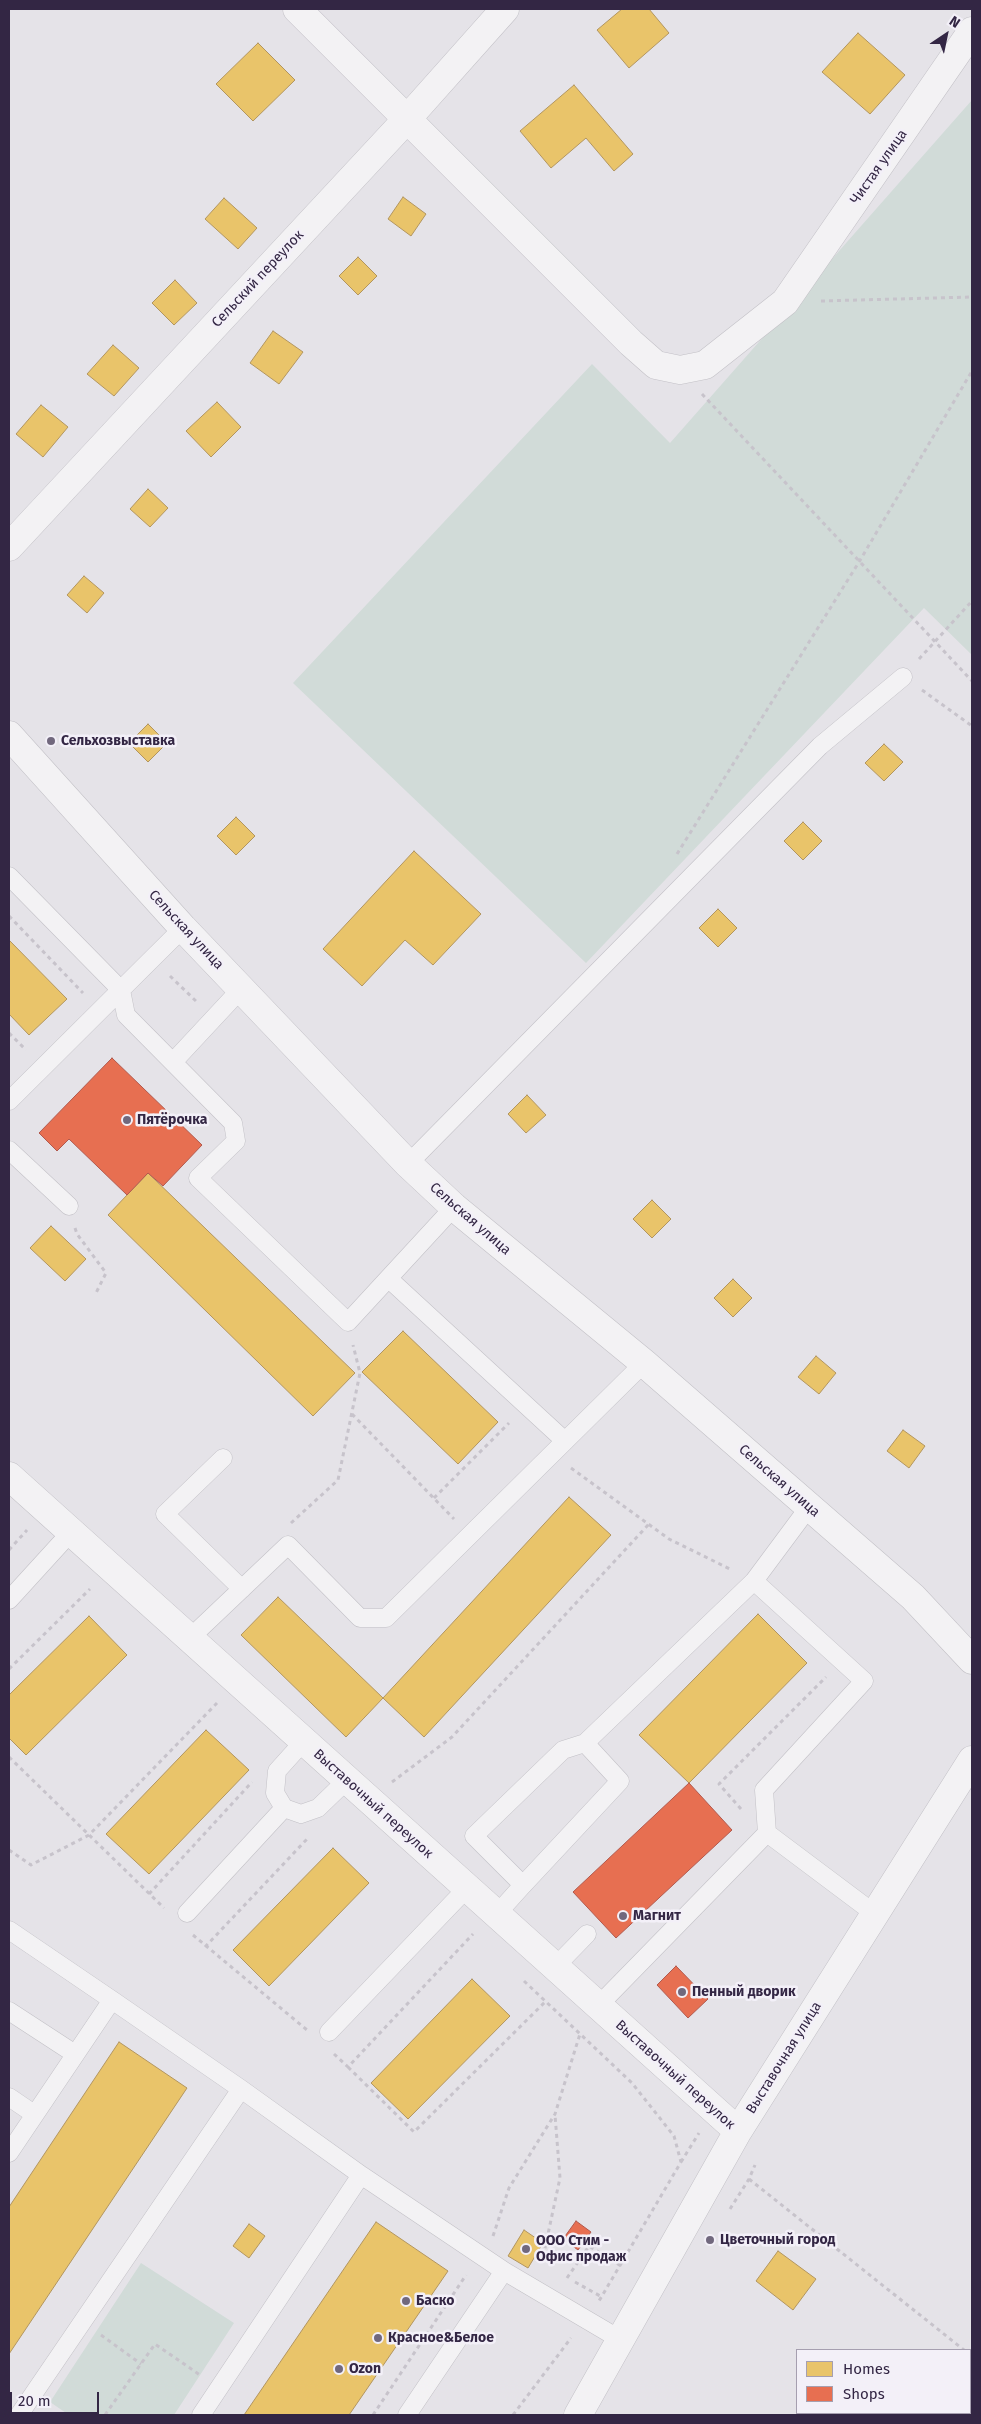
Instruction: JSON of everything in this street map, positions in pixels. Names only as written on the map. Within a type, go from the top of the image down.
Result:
[{"type":"street","points":[[297,9],[631,343],[656,365],[680,370]]},
{"type":"street","name":"Сельский переулок","points":[[9,548],[407,119],[505,9]]},
{"type":"street","name":"Чистая улица","points":[[680,370],[706,364],[785,302],[972,31]]},
{"type":"street","name":"Сельская улица","points":[[9,735],[183,928],[408,1164],[454,1207],[644,1363],[913,1597],[972,1660]]},
{"type":"street","name":"Выставочный переулок","points":[[9,1476],[738,2132]]},
{"type":"street","name":"Выставочная улица","points":[[578,2415],[738,2132],[972,1760]]},
{"type":"lane","points":[[408,1164],[820,746],[903,677]]},
{"type":"lane","points":[[9,876],[121,990],[126,1016],[233,1123],[236,1141],[198,1178],[348,1322],[454,1207]]},
{"type":"lane","points":[[9,1101],[183,928]]},
{"type":"lane","points":[[173,1062],[242,990]]},
{"type":"lane","points":[[9,1150],[69,1206]]},
{"type":"lane","points":[[388,1279],[565,1441]]},
{"type":"lane","points":[[190,1638],[288,1545],[360,1618],[386,1618],[644,1363]]},
{"type":"lane","points":[[223,1458],[165,1514],[242,1589]]},
{"type":"lane","points":[[523,1884],[474,1836],[563,1750],[585,1743],[754,1581],[810,1507]]},
{"type":"lane","points":[[9,1600],[71,1532]]},
{"type":"lane","points":[[598,2006],[767,1832],[764,1790],[864,1682],[754,1581]]},
{"type":"lane","points":[[304,1741],[277,1771],[275,1793],[284,1808],[301,1814],[318,1808],[354,1786]]},
{"type":"lane","points":[[496,1915],[620,1781],[585,1743]]},
{"type":"lane","points":[[179,1914],[284,1808]]},
{"type":"lane","points":[[767,1832],[875,1914]]},
{"type":"lane","points":[[323,2039],[466,1888]]},
{"type":"lane","points":[[9,1930],[241,2088],[360,2175],[504,2271],[621,2340]]},
{"type":"lane","points":[[562,1973],[587,1934]]},
{"type":"lane","points":[[9,2153],[112,2000]]},
{"type":"lane","points":[[9,2011],[75,2054]]},
{"type":"lane","points":[[19,2415],[241,2088]]},
{"type":"lane","points":[[9,2097],[34,2114]]},
{"type":"lane","points":[[201,2415],[360,2175]]},
{"type":"lane","points":[[407,2415],[504,2271]]},
{"type":"path","points":[[785,302],[972,296]]},
{"type":"path","points":[[680,370],[972,681]]},
{"type":"path","points":[[675,858],[859,562],[972,371]]},
{"type":"path","points":[[972,601],[903,677],[972,726]]},
{"type":"path","points":[[9,916],[100,1010]]},
{"type":"path","points":[[69,1206],[77,1234],[106,1273],[95,1295]]},
{"type":"path","points":[[288,1545],[287,1526],[338,1480],[360,1373],[348,1322]]},
{"type":"path","points":[[434,1498],[527,1406]]},
{"type":"path","points":[[351,1414],[471,1536]]},
{"type":"path","points":[[552,1454],[669,1539],[754,1581]]},
{"type":"path","points":[[354,1786],[389,1784],[452,1737],[649,1524]]},
{"type":"path","points":[[9,1550],[31,1526]]},
{"type":"path","points":[[9,1669],[94,1585]]},
{"type":"path","points":[[743,1810],[719,1784],[828,1674]]},
{"type":"path","points":[[9,1850],[30,1864],[89,1835],[224,1695],[235,1680]]},
{"type":"path","points":[[9,1757],[149,1894],[179,1914]]},
{"type":"path","points":[[149,1894],[255,1778]]},
{"type":"path","points":[[206,1947],[312,1833]]},
{"type":"path","points":[[191,1933],[206,1947],[323,2039],[348,2067],[414,2132],[562,1973]]},
{"type":"path","points":[[348,2067],[473,1934]]},
{"type":"path","points":[[485,2258],[510,2188],[555,2114],[580,2034],[598,2006]]},
{"type":"path","points":[[545,2248],[560,2178],[555,2114]]},
{"type":"path","points":[[749,2179],[963,2349]]},
{"type":"path","points":[[567,2278],[589,2246],[621,2266]]},
{"type":"path","points":[[373,2415],[469,2270]]},
{"type":"path","points":[[82,2322],[141,2364]]},
{"type":"path","points":[[105,2415],[155,2344],[219,2388]]},
{"type":"shaded area","points":[[972,100],[972,655],[924,608],[586,963],[293,683],[592,364],[670,443]]},
{"type":"shaded area","points":[[141,2263],[234,2323],[174,2415],[69,2415],[50,2402]]},
{"type":"building: Homes","points":[[622,9],[649,9],[669,33],[629,68],[597,30]]},
{"type":"building: Homes","points":[[858,33],[905,75],[870,114],[822,72]]},
{"type":"building: Homes","points":[[258,43],[295,80],[253,121],[216,84]]},
{"type":"building: Homes","points":[[574,85],[633,154],[614,171],[586,138],[551,168],[520,131]]},
{"type":"building: Homes","points":[[403,197],[426,214],[411,236],[388,219]]},
{"type":"building: Homes","points":[[224,198],[257,228],[238,249],[205,219]]},
{"type":"building: Homes","points":[[358,257],[377,276],[358,295],[339,276]]},
{"type":"building: Homes","points":[[175,280],[197,303],[174,325],[152,303]]},
{"type":"building: Homes","points":[[273,331],[303,352],[279,384],[250,363]]},
{"type":"building: Homes","points":[[113,345],[139,368],[114,396],[87,374]]},
{"type":"building: Homes","points":[[217,402],[241,427],[211,457],[186,431]]},
{"type":"building: Homes","points":[[41,405],[68,427],[43,457],[16,434]]},
{"type":"building: Homes","points":[[148,489],[168,508],[150,527],[130,509]]},
{"type":"building: Homes","points":[[84,576],[104,593],[87,613],[67,595]]},
{"type":"building: Homes","points":[[148,724],[167,743],[148,762],[129,743]]},
{"type":"building: Homes","points":[[884,744],[903,762],[884,781],[865,763]]},
{"type":"building: Homes","points":[[236,817],[255,836],[236,855],[217,836]]},
{"type":"building: Homes","points":[[803,822],[822,841],[803,860],[784,841]]},
{"type":"building: Homes","points":[[414,851],[481,914],[433,965],[405,940],[362,986],[323,949]]},
{"type":"building: Homes","points":[[718,909],[737,928],[718,947],[699,928]]},
{"type":"building: Homes","points":[[9,940],[67,999],[29,1035],[9,1014]]},
{"type":"building: Homes","points":[[527,1095],[546,1115],[526,1133],[508,1114]]},
{"type":"building: Homes","points":[[148,1173],[355,1373],[313,1416],[108,1215]]},
{"type":"building: Homes","points":[[652,1200],[671,1219],[652,1238],[633,1219]]},
{"type":"building: Homes","points":[[51,1226],[86,1259],[65,1281],[30,1248]]},
{"type":"building: Homes","points":[[733,1279],[752,1298],[733,1317],[714,1298]]},
{"type":"building: Homes","points":[[403,1331],[498,1422],[458,1464],[362,1372]]},
{"type":"building: Homes","points":[[816,1356],[836,1373],[819,1394],[798,1377]]},
{"type":"building: Homes","points":[[903,1430],[925,1446],[909,1468],[887,1451]]},
{"type":"building: Homes","points":[[569,1497],[611,1535],[424,1737],[383,1698]]},
{"type":"building: Homes","points":[[278,1597],[383,1698],[346,1737],[241,1635]]},
{"type":"building: Homes","points":[[758,1614],[807,1663],[689,1783],[639,1735]]},
{"type":"building: Homes","points":[[89,1616],[127,1655],[26,1755],[9,1738],[9,1695]]},
{"type":"building: Homes","points":[[206,1730],[249,1770],[149,1874],[106,1834]]},
{"type":"building: Homes","points":[[333,1848],[369,1883],[269,1986],[233,1950]]},
{"type":"building: Homes","points":[[472,1979],[510,2016],[408,2119],[371,2083]]},
{"type":"building: Homes","points":[[119,2042],[187,2088],[9,2354],[9,2207]]},
{"type":"building: Homes","points":[[376,2222],[448,2271],[349,2415],[244,2415]]},
{"type":"building: Homes","points":[[249,2224],[265,2236],[249,2258],[233,2246]]},
{"type":"building: Homes","name":"ООО Стим - Офис продаж","points":[[524,2230],[543,2243],[528,2268],[508,2256]]},
{"type":"building: Homes","points":[[778,2251],[816,2279],[793,2310],[756,2281]]},
{"type":"building: Shops","points":[[112,1058],[202,1145],[163,1186],[148,1173],[127,1195],[69,1139],[57,1151],[39,1133]]},
{"type":"building: Shops","points":[[689,1783],[732,1830],[616,1938],[573,1892]]},
{"type":"building: Shops","name":"Пенный дворик","points":[[676,1966],[708,1999],[688,2018],[657,1985]]},
{"type":"building: Shops","points":[[576,2221],[591,2232],[578,2250],[563,2239]]},
{"type":"place","name":"Сельхозвыставка","points":[[51,741]]},
{"type":"place","name":"Пятёрочка","points":[[127,1120]]},
{"type":"place","name":"Магнит","points":[[623,1916]]},
{"type":"place","name":"Пенный дворик","points":[[682,1992]]},
{"type":"place","name":"Цветочный город","points":[[710,2240]]},
{"type":"place","name":"ООО Стим - Офис продаж","points":[[526,2249]]},
{"type":"place","name":"Баско","points":[[406,2301]]},
{"type":"place","name":"Красное&Белое","points":[[378,2338]]},
{"type":"place","name":"Ozon","points":[[339,2369]]}]
